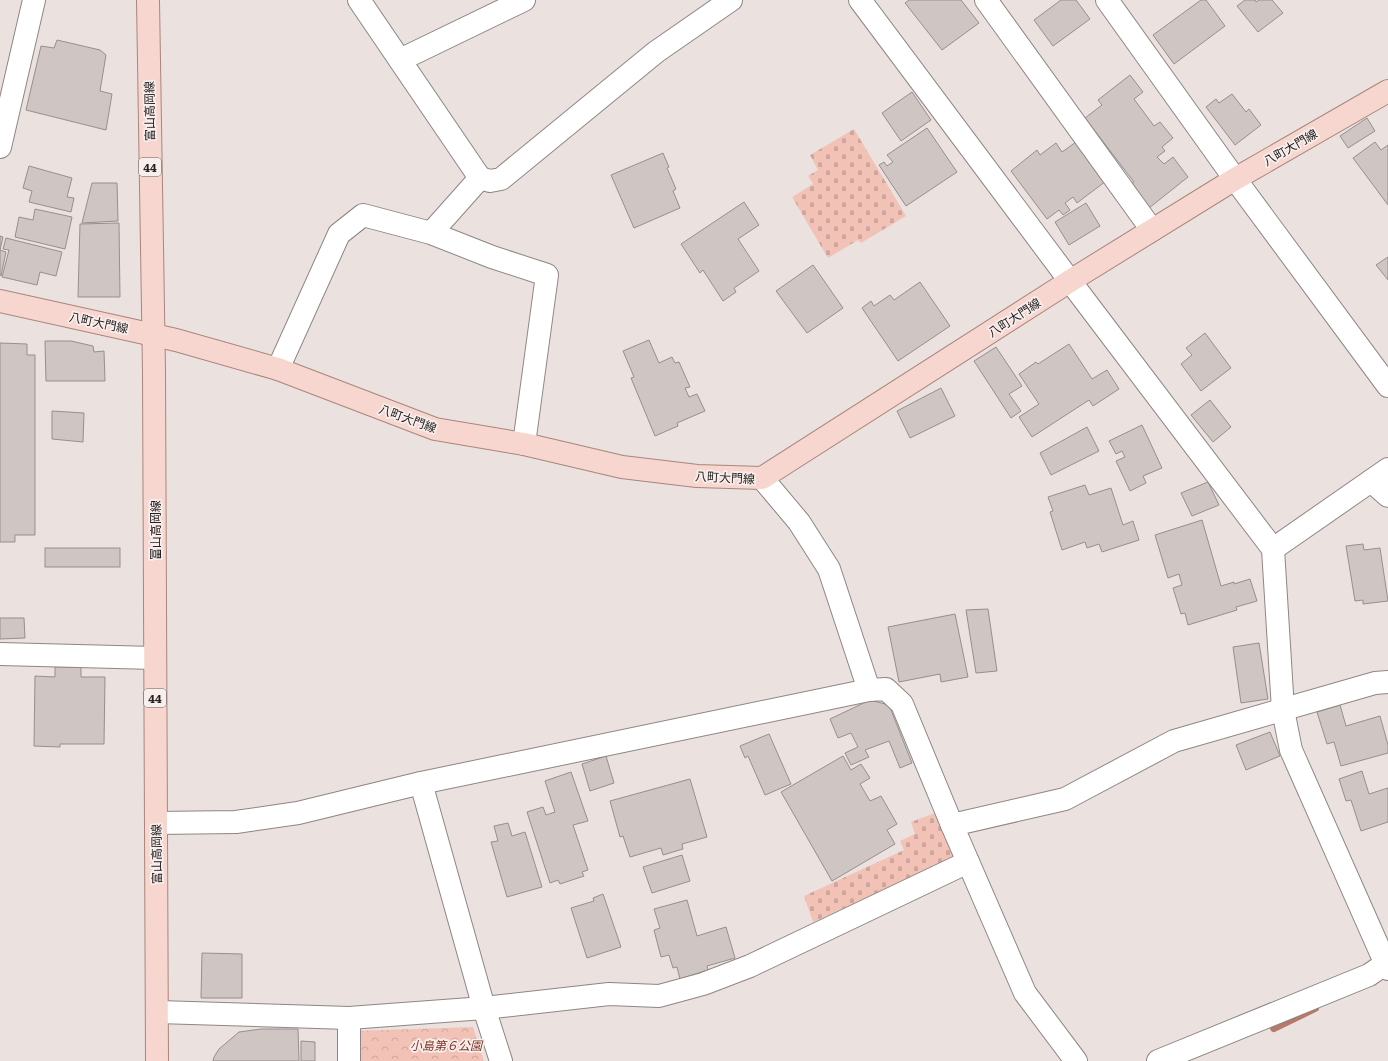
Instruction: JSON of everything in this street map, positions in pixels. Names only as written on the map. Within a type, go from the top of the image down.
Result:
[{"type":"main road","name":"富山高岡線","points":[[148,0],[153,335],[158,1012],[157,1061]]},
{"type":"main road","name":"八町大門線","points":[[0,301],[176,340],[278,369],[435,429],[524,444],[622,467],[697,476],[762,478],[1152,230],[1235,179],[1388,91]]},
{"type":"street","points":[[0,147],[34,0]]},
{"type":"street","points":[[359,0],[480,178],[490,181],[502,179],[656,52],[731,0]]},
{"type":"street","points":[[400,60],[524,0]]},
{"type":"street","points":[[860,0],[1273,549],[1283,710],[1291,750],[1387,964],[1369,975],[1158,1061]]},
{"type":"street","points":[[986,0],[1152,230]]},
{"type":"street","points":[[1108,0],[1235,179],[1388,386]]},
{"type":"street","points":[[431,234],[480,178]]},
{"type":"street","points":[[278,369],[339,234],[363,215],[431,234],[492,257],[547,275],[524,444]]},
{"type":"street","points":[[1273,549],[1380,475],[1388,496]]},
{"type":"street","points":[[762,478],[799,522],[829,569],[869,690]]},
{"type":"street","points":[[0,654],[155,658]]},
{"type":"street","points":[[952,825],[1066,799],[1174,741],[1375,683],[1388,682]]},
{"type":"street","points":[[156,824],[236,822],[298,813],[421,783],[869,690],[886,689],[902,704],[952,825],[1025,993],[1076,1061]]},
{"type":"street","points":[[421,783],[484,1008],[501,1061]]},
{"type":"street","points":[[158,1012],[349,1018],[484,1008],[609,994],[659,996],[703,984],[750,966],[968,862]]},
{"type":"street","points":[[349,1018],[349,1061]]},
{"type":"green space","points":[[854,129],[906,216],[861,243],[858,240],[828,258],[792,197],[813,184],[808,176],[818,170],[810,155]]},
{"type":"green space","points":[[935,813],[954,858],[813,922],[804,896],[904,850],[900,841],[915,834],[911,822]]},
{"type":"green space","name":"小島第６公園","points":[[473,1027],[484,1061],[355,1061],[354,1031]]},
{"type":"building","points":[[909,0],[961,0],[979,23],[942,50],[905,3]]},
{"type":"building","points":[[1061,0],[1076,0],[1090,19],[1053,46],[1034,20]]},
{"type":"building","points":[[1201,0],[1206,0],[1225,26],[1174,64],[1153,35]]},
{"type":"building","points":[[1245,0],[1255,0],[1256,2],[1259,0],[1272,0],[1283,13],[1258,32],[1237,6]]},
{"type":"building","points":[[57,40],[100,50],[106,55],[100,91],[112,94],[106,130],[26,110],[41,46],[54,48]]},
{"type":"building","points":[[1130,75],[1143,92],[1134,99],[1154,126],[1160,122],[1173,138],[1162,147],[1165,151],[1157,157],[1164,164],[1173,157],[1188,177],[1149,208],[1131,184],[1134,182],[1085,118],[1102,105],[1098,100]]},
{"type":"building","points":[[912,92],[931,120],[901,141],[882,113]]},
{"type":"building","points":[[1232,94],[1246,112],[1249,109],[1261,125],[1235,145],[1206,107],[1216,99],[1219,103]]},
{"type":"building","points":[[1367,118],[1375,131],[1348,148],[1340,136]]},
{"type":"building","points":[[927,128],[957,172],[906,206],[879,165],[884,162],[887,166],[893,162],[887,155]]},
{"type":"building","points":[[1076,142],[1106,181],[1077,203],[1073,197],[1065,203],[1070,210],[1063,215],[1059,210],[1047,219],[1011,171],[1037,150],[1040,155],[1056,143],[1062,152]]},
{"type":"building","points":[[1375,142],[1381,150],[1388,145],[1388,205],[1353,158]]},
{"type":"building","points":[[663,153],[669,167],[667,168],[676,189],[673,191],[680,208],[634,228],[611,175]]},
{"type":"building","points":[[29,166],[72,178],[67,197],[74,198],[71,212],[29,202],[32,191],[23,188]]},
{"type":"building","points":[[92,183],[117,183],[118,221],[82,223]]},
{"type":"building","points":[[744,202],[759,225],[738,239],[759,271],[734,288],[736,292],[723,301],[703,270],[700,273],[681,244]]},
{"type":"building","points":[[1086,203],[1100,226],[1069,245],[1055,222]]},
{"type":"building","points":[[35,209],[72,217],[65,249],[15,237],[19,217],[33,220]]},
{"type":"building","points":[[119,223],[120,297],[78,297],[80,224]]},
{"type":"building","points":[[0,236],[3,237],[0,250]]},
{"type":"building","points":[[6,238],[62,252],[56,276],[40,272],[37,285],[2,277],[9,250],[3,249]]},
{"type":"building","points":[[0,250],[6,252],[1,276],[0,275]]},
{"type":"building","points":[[1388,257],[1388,280],[1376,265]]},
{"type":"building","points":[[813,265],[843,308],[807,333],[776,291]]},
{"type":"building","points":[[920,282],[950,326],[898,361],[862,308],[871,301],[874,306],[890,295],[894,300]]},
{"type":"building","points":[[1205,333],[1231,368],[1201,391],[1181,364],[1192,355],[1186,348]]},
{"type":"building","points":[[649,340],[659,363],[672,357],[675,363],[679,362],[690,387],[685,388],[689,397],[697,394],[705,411],[677,423],[678,426],[655,436],[631,378],[634,377],[623,351]]},
{"type":"building","points":[[45,341],[71,341],[93,346],[94,352],[104,351],[105,381],[46,381]]},
{"type":"building","points":[[0,343],[27,344],[27,355],[35,355],[35,535],[15,535],[15,542],[0,542]]},
{"type":"building","points":[[1069,344],[1092,379],[1107,370],[1119,389],[1093,406],[1089,400],[1032,437],[1019,417],[1039,404],[1019,374],[1036,362],[1038,364]]},
{"type":"building","points":[[996,347],[1022,386],[1009,394],[1021,411],[1011,418],[974,361]]},
{"type":"building","points":[[941,388],[955,416],[910,438],[897,411]]},
{"type":"building","points":[[1210,400],[1231,427],[1213,442],[1191,415]]},
{"type":"building","points":[[52,411],[84,413],[83,442],[52,439]]},
{"type":"building","points":[[1142,425],[1162,468],[1143,476],[1146,483],[1130,491],[1116,461],[1125,457],[1122,451],[1116,454],[1109,441]]},
{"type":"building","points":[[1087,427],[1099,451],[1051,475],[1040,453]]},
{"type":"building","points":[[1208,482],[1219,505],[1192,516],[1181,493]]},
{"type":"building","points":[[1085,485],[1089,495],[1111,488],[1123,525],[1133,521],[1139,540],[1102,552],[1099,544],[1087,548],[1085,542],[1062,550],[1050,512],[1053,511],[1048,497]]},
{"type":"building","points":[[1202,520],[1221,586],[1250,579],[1257,601],[1236,607],[1237,610],[1188,625],[1185,613],[1181,614],[1173,588],[1182,585],[1179,574],[1168,578],[1155,535]]},
{"type":"building","points":[[1363,544],[1364,550],[1380,548],[1388,601],[1363,604],[1363,600],[1355,601],[1346,546]]},
{"type":"building","points":[[45,548],[120,548],[120,567],[45,567]]},
{"type":"building","points":[[988,609],[997,671],[976,673],[966,610]]},
{"type":"building","points":[[955,614],[968,677],[941,682],[940,674],[899,682],[888,627]]},
{"type":"building","points":[[0,618],[24,618],[25,638],[0,639]]},
{"type":"building","points":[[1259,643],[1268,699],[1241,703],[1233,647]]},
{"type":"building","points":[[55,667],[81,667],[81,677],[105,677],[104,744],[60,744],[60,747],[34,746],[35,676],[55,677]]},
{"type":"building","points":[[870,700],[889,705],[912,763],[900,768],[889,741],[865,750],[869,757],[851,765],[845,753],[858,747],[851,733],[838,738],[830,719]]},
{"type":"building","points":[[1340,705],[1346,726],[1380,716],[1388,745],[1388,753],[1341,766],[1334,742],[1327,744],[1317,712]]},
{"type":"building","points":[[1270,732],[1280,756],[1246,770],[1236,745]]},
{"type":"building","points":[[769,734],[791,784],[765,795],[748,756],[745,758],[740,746]]},
{"type":"building","points":[[606,756],[614,783],[590,791],[582,764]]},
{"type":"building","points":[[843,756],[851,770],[861,764],[870,778],[860,784],[870,801],[881,796],[897,824],[887,830],[895,844],[832,881],[781,792]]},
{"type":"building","points":[[1362,771],[1369,794],[1388,788],[1388,822],[1361,831],[1351,800],[1346,801],[1339,779]]},
{"type":"building","points":[[571,772],[588,821],[573,825],[588,870],[582,872],[584,876],[560,884],[558,880],[550,883],[527,812],[543,807],[546,815],[555,812],[545,781]]},
{"type":"building","points":[[690,779],[707,837],[682,844],[683,849],[663,855],[661,848],[630,857],[623,836],[620,837],[610,801]]},
{"type":"building","points":[[508,823],[512,836],[525,832],[542,887],[507,897],[491,842],[498,841],[494,826]]},
{"type":"building","points":[[682,855],[690,881],[652,893],[643,867]]},
{"type":"building","points":[[603,894],[621,947],[587,958],[571,908],[594,901],[593,898]]},
{"type":"building","points":[[687,900],[697,936],[726,927],[735,958],[707,966],[708,970],[680,979],[677,967],[673,968],[669,955],[661,957],[654,930],[660,928],[654,909]]},
{"type":"building","points":[[202,953],[242,954],[242,998],[201,998]]},
{"type":"building","points":[[261,1029],[298,1029],[299,1061],[213,1061],[219,1049],[239,1032]]},
{"type":"building","points":[[301,1041],[315,1042],[315,1061],[301,1061]]},
{"type":"waterway","points":[[1274,1028],[1315,1008]]}]
